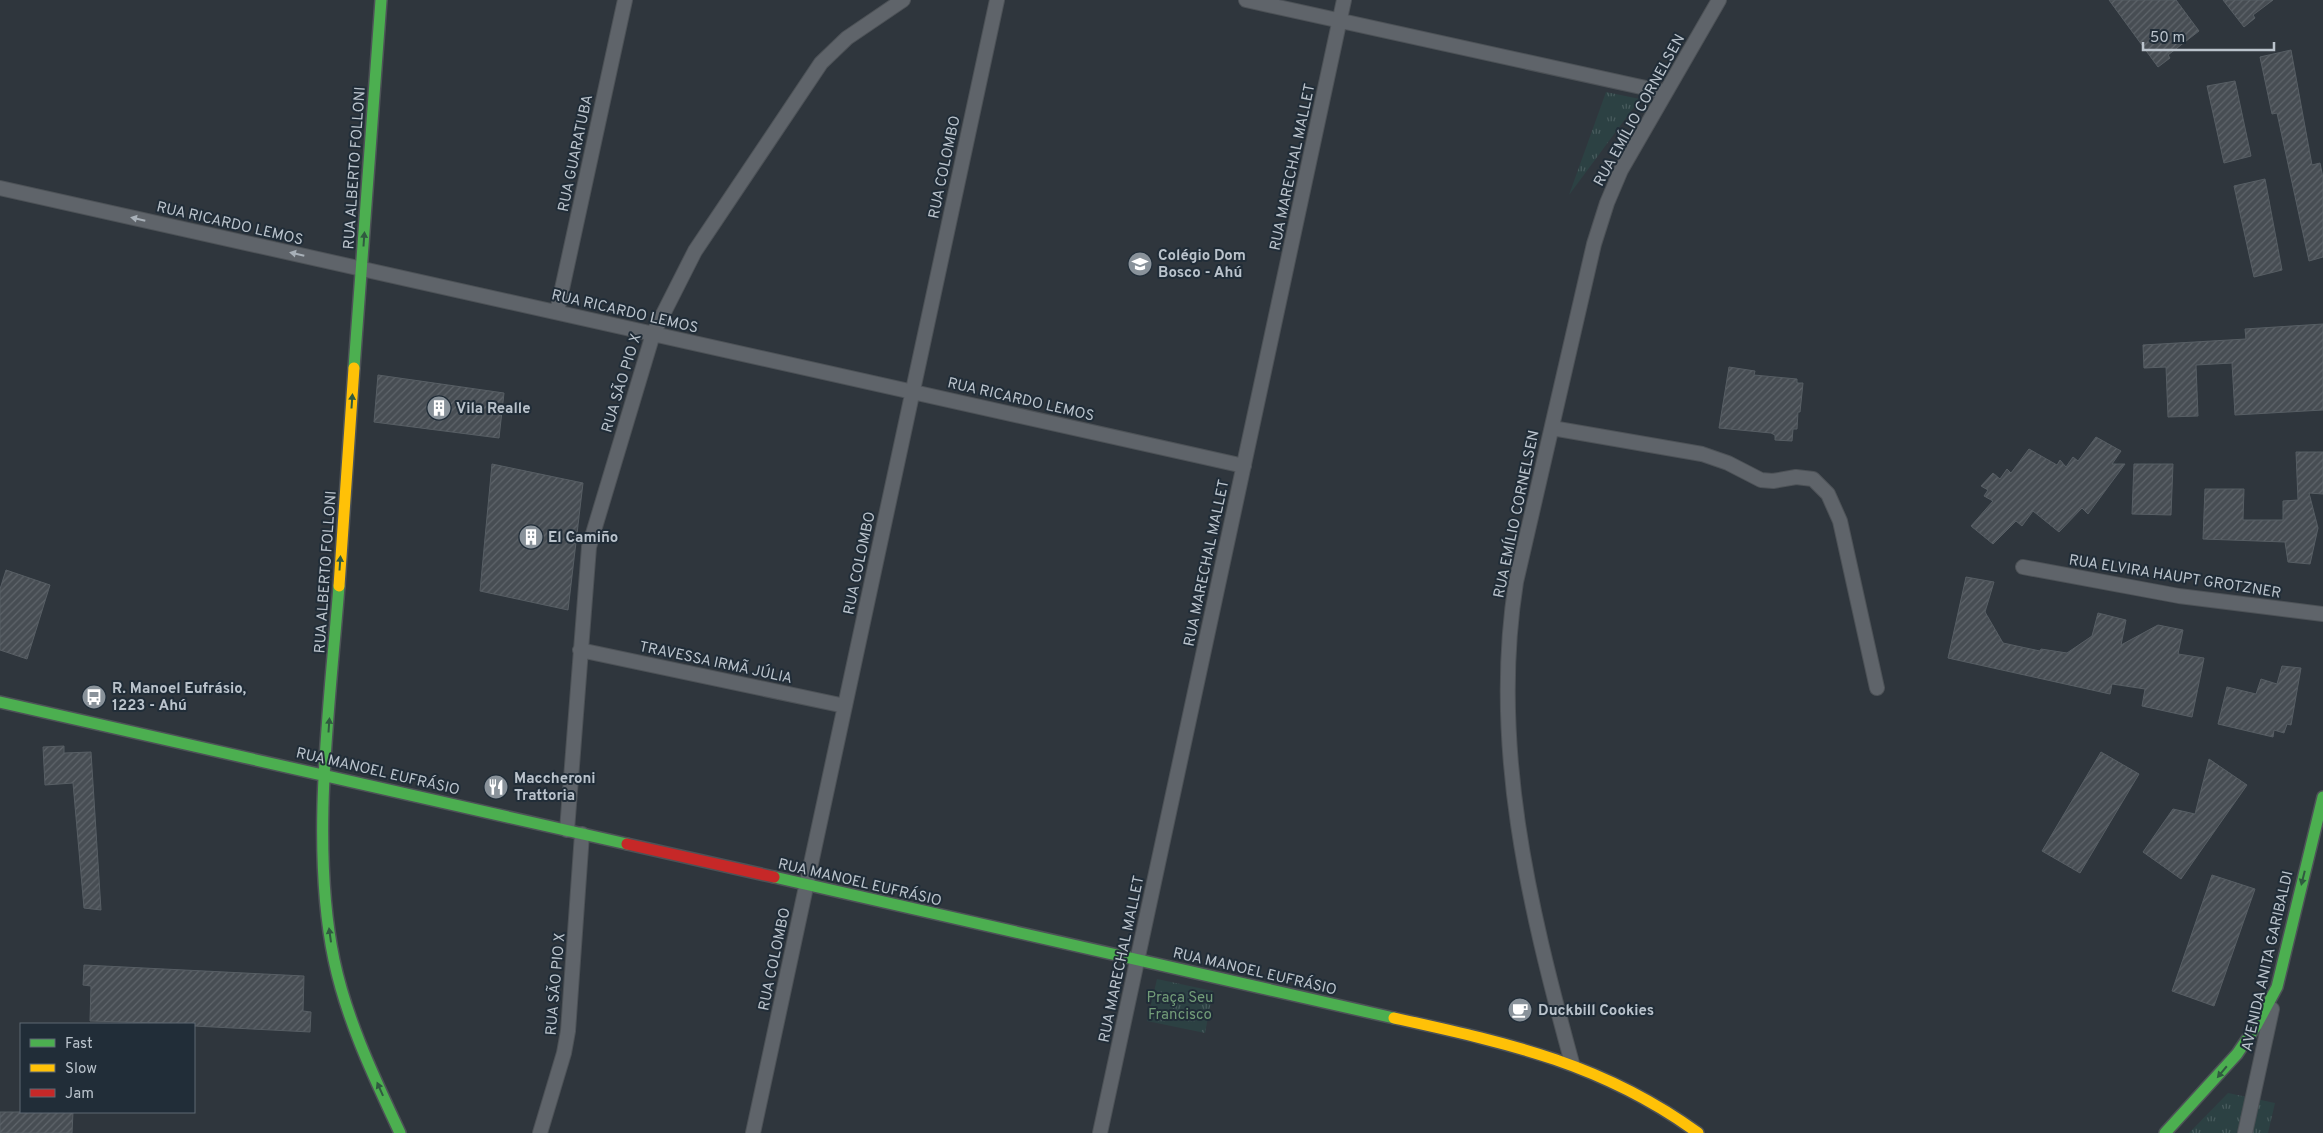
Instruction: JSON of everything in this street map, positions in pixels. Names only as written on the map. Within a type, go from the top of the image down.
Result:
[{"type":"street","name":"RUA ALBERTO FOLLONI","points":[[381,0],[325,774],[323,842],[330,938],[340,985],[353,1028],[400,1133]]},
{"type":"street","name":"RUA GUARATUBA","points":[[557,312],[625,0]]},
{"type":"street","name":"RUA SÃO PIO X","points":[[567,830],[586,565],[593,529],[653,334],[694,251],[821,63],[847,38],[903,0]]},
{"type":"street","name":"RUA COLOMBO","points":[[753,1133],[997,0]]},
{"type":"street","points":[[1246,0],[1664,92]]},
{"type":"street","name":"RUA MARECHAL MALLET","points":[[1100,1133],[1344,0]]},
{"type":"street","name":"RUA EMÍLIO CORNELSEN","points":[[1572,1063],[1540,946],[1526,875],[1514,798],[1508,724],[1506,666],[1510,623],[1516,582],[1594,244],[1607,203],[1621,170],[1664,92],[1719,0]]},
{"type":"street","name":"RUA RICARDO LEMOS","points":[[0,188],[1244,466]]},
{"type":"street","points":[[1552,428],[1702,454],[1728,463],[1761,480],[1773,481],[1796,477],[1813,479],[1828,494],[1840,521],[1878,688]]},
{"type":"street","name":"RUA ELVIRA HAUPT GROTZNER","points":[[2023,567],[2179,596],[2323,614]]},
{"type":"street","name":"TRAVESSA IRMÃ JÚLIA","points":[[580,650],[845,706]]},
{"type":"street","name":"RUA MANOEL EUFRÁSIO","points":[[0,702],[325,774],[1510,1044],[1572,1063],[1648,1098],[1698,1133]]},
{"type":"street","name":"AVENIDA ANITA GARIBALDI","points":[[2245,1133],[2277,987],[2319,834],[2323,797]]},
{"type":"street","name":"RUA SÃO PIO X","points":[[540,1133],[564,1053],[568,1031],[582,834]]},
{"type":"street","points":[[2164,1133],[2219,1076],[2237,1054],[2256,1026],[2277,987]]},
{"type":"green space","points":[[1606,92],[1640,99],[1569,195]]},
{"type":"green space","name":"Praça Seu Francisco","points":[[1157,979],[1213,991],[1205,1033],[1147,1021]]},
{"type":"green space","points":[[2228,1093],[2275,1103],[2268,1133],[2189,1133]]},
{"type":"building","points":[[2109,0],[2176,0],[2199,31],[2168,55],[2170,58],[2158,67]]},
{"type":"building","points":[[2223,0],[2273,0],[2253,15],[2255,18],[2244,27]]},
{"type":"building","points":[[2291,50],[2312,165],[2320,163],[2323,178],[2323,257],[2309,261],[2277,113],[2272,114],[2260,57]]},
{"type":"building","points":[[2235,81],[2251,156],[2224,163],[2207,86]]},
{"type":"building","points":[[2265,179],[2282,270],[2254,277],[2234,186]]},
{"type":"building","points":[[2323,324],[2323,410],[2235,415],[2232,363],[2196,365],[2198,416],[2168,417],[2166,367],[2144,368],[2143,345],[2246,339],[2245,329]]},
{"type":"building","points":[[1729,367],[1755,371],[1754,375],[1797,379],[1797,383],[1803,383],[1797,429],[1793,429],[1792,441],[1775,440],[1775,435],[1771,433],[1719,428]]},
{"type":"building","name":"Vila Realle","points":[[378,375],[504,393],[499,438],[374,422]]},
{"type":"building","points":[[2096,437],[2121,451],[2112,464],[2125,464],[2088,514],[2082,508],[2059,532],[2033,511],[2022,526],[2016,521],[1993,544],[1971,526],[1993,501],[1984,496],[1988,490],[1981,486],[1993,473],[2000,479],[2007,469],[2011,473],[2029,449],[2057,465],[2060,460],[2066,467],[2073,457],[2078,461]]},
{"type":"building","points":[[2296,452],[2323,452],[2323,494],[2309,493],[2318,528],[2310,564],[2288,562],[2285,542],[2203,539],[2205,489],[2244,489],[2243,520],[2283,520],[2283,501],[2298,500]]},
{"type":"building","name":"El Camiño","points":[[492,464],[583,483],[568,610],[480,591]]},
{"type":"building","points":[[2134,464],[2173,464],[2171,515],[2132,514]]},
{"type":"building","points":[[6,570],[50,585],[27,659],[0,650],[0,589]]},
{"type":"building","points":[[1966,577],[1994,582],[1985,612],[2003,643],[2040,651],[2041,649],[2067,653],[2092,636],[2098,613],[2126,620],[2121,645],[2158,625],[2183,630],[2178,654],[2204,658],[2192,717],[2142,706],[2145,689],[2112,684],[2110,694],[1948,658]]},
{"type":"building","points":[[2282,666],[2301,668],[2291,725],[2287,724],[2284,733],[2274,730],[2273,737],[2218,724],[2227,687],[2256,694],[2261,679],[2277,684]]},
{"type":"building","points":[[64,746],[64,753],[91,752],[101,910],[84,908],[73,783],[45,785],[43,747]]},
{"type":"building","points":[[2101,752],[2139,774],[2080,873],[2042,851]]},
{"type":"building","points":[[2209,759],[2247,785],[2181,879],[2143,852],[2173,809],[2195,814]]},
{"type":"building","points":[[2212,875],[2255,889],[2214,1006],[2172,991]]},
{"type":"building","points":[[84,965],[304,976],[303,1011],[311,1012],[310,1032],[195,1026],[195,1023],[90,1021],[91,986],[83,985]]},
{"type":"building","points":[[0,1112],[73,1113],[72,1133],[0,1133]]},
{"type":"traffic: fast","points":[[354,368],[381,0]]},
{"type":"traffic: fast","points":[[339,586],[324,774],[323,870],[327,916],[334,960],[346,1005],[362,1048],[400,1133]]},
{"type":"traffic: fast","points":[[0,702],[627,844]]},
{"type":"traffic: fast","points":[[2165,1133],[2237,1054],[2256,1026],[2277,987],[2323,797]]},
{"type":"traffic: fast","points":[[774,877],[1394,1018]]},
{"type":"traffic: slow","points":[[339,586],[354,368]]},
{"type":"traffic: slow","points":[[1394,1018],[1515,1047],[1589,1072],[1626,1089],[1662,1109],[1698,1133]]},
{"type":"traffic: jam","points":[[627,844],[774,877]]},
{"type":"place","name":"Colégio Dom Bosco - Ahú","points":[[1140,264]]},
{"type":"place","name":"Vila Realle","points":[[439,408]]},
{"type":"place","name":"El Camiño","points":[[531,537]]},
{"type":"place","name":"R. Manoel Eufrásio, 1223 - Ahú","points":[[94,697]]},
{"type":"place","name":"Maccheroni Trattoria","points":[[496,787]]},
{"type":"place","name":"Duckbill Cookies","points":[[1520,1010]]}]
